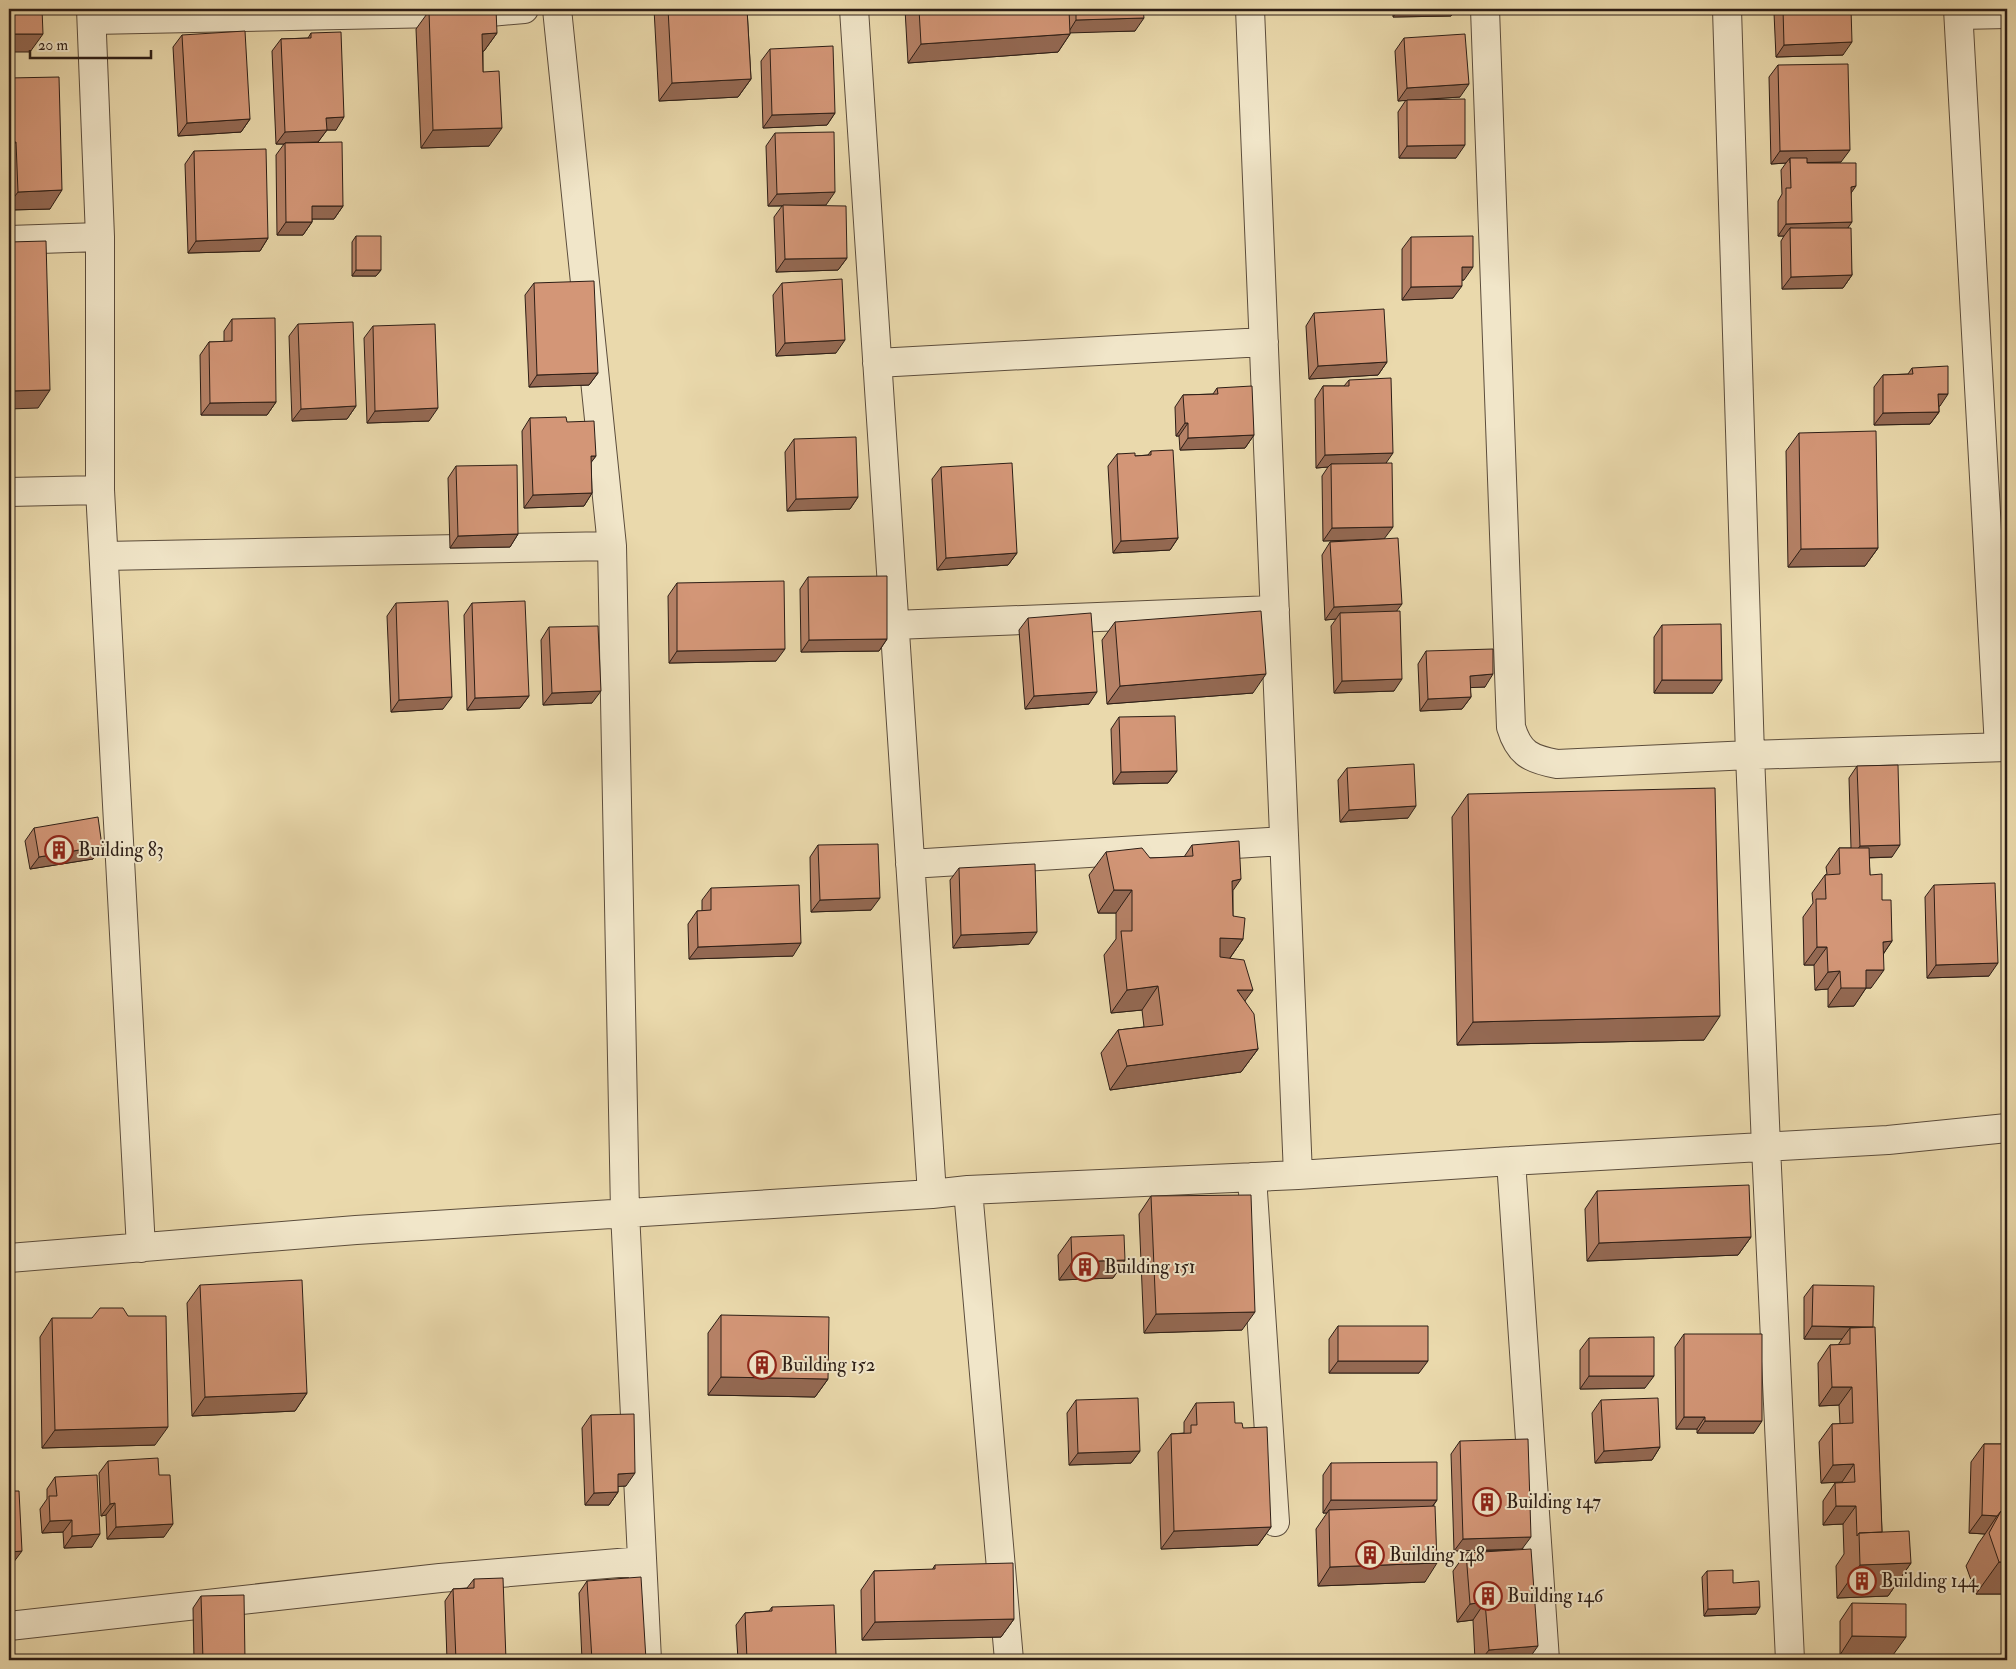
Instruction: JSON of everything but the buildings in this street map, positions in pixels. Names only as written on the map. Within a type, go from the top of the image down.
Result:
[{"type":"street","points":[[141,1248],[100,490],[100,237],[92,14],[524,9]]},
{"type":"street","points":[[557,9],[612,546],[625,1212],[647,1660]]},
{"type":"street","points":[[854,9],[932,1194]]},
{"type":"street","points":[[1250,9],[1298,1174]]},
{"type":"street","points":[[1485,9],[1511,727],[1516,742],[1525,754],[1538,761],[1557,764],[1750,755],[2003,747],[1959,12],[2007,14]]},
{"type":"street","points":[[1727,9],[1750,755],[1790,1660]]},
{"type":"street","points":[[9,240],[100,237]]},
{"type":"street","points":[[877,362],[1264,342]]},
{"type":"street","points":[[9,492],[100,490]]},
{"type":"street","points":[[104,556],[612,546]]},
{"type":"street","points":[[894,625],[1275,610]]},
{"type":"street","points":[[910,864],[1284,841]]},
{"type":"street","points":[[9,1258],[356,1230],[625,1212],[932,1194],[968,1190],[1252,1177],[1511,1160],[1888,1140],[2007,1128]]},
{"type":"street","points":[[1511,1160],[1544,1660]]},
{"type":"street","points":[[1252,1177],[1275,1522]]},
{"type":"street","points":[[968,1190],[1008,1660]]},
{"type":"street","points":[[9,1626],[440,1578],[642,1562]]},
{"type":"place","name":"Building 83","points":[[59,850]]},
{"type":"place","name":"Building 151","points":[[1085,1267]]},
{"type":"place","name":"Building 152","points":[[762,1365]]},
{"type":"place","name":"Building 147","points":[[1487,1502]]},
{"type":"place","name":"Building 148","points":[[1370,1555]]},
{"type":"place","name":"Building 144","points":[[1862,1581]]},
{"type":"place","name":"Building 146","points":[[1488,1596]]}]
